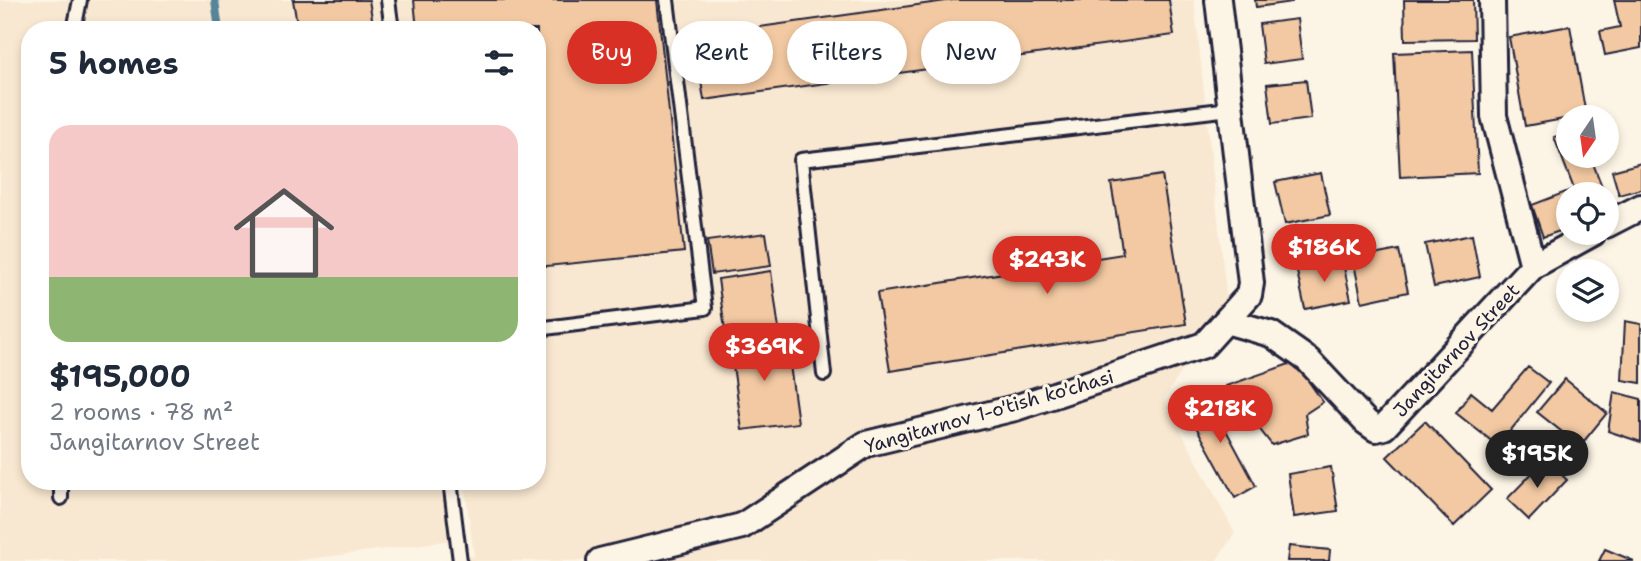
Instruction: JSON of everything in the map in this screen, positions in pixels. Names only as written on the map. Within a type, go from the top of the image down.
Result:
[{"type":"street","name":"Yangitarnov 1-o'tish ko'chasi","points":[[600,561],[742,526],[866,444],[1015,408],[1204,345],[1249,295],[1251,283],[1218,0]]},
{"type":"street","name":"Jangitarnov Street","points":[[1492,0],[1494,116],[1533,266]]},
{"type":"street","points":[[1619,220],[1638,213]]},
{"type":"street","name":"Jangitarnov Street","points":[[1226,321],[1271,334],[1308,360],[1376,429],[1384,427],[1533,266],[1571,245]]},
{"type":"lane","points":[[76,21],[80,0]]},
{"type":"lane","points":[[388,0],[391,21]]},
{"type":"lane","points":[[546,328],[705,308],[667,0]]},
{"type":"lane","points":[[824,374],[802,160],[1230,109]]},
{"type":"lane","points":[[61,490],[61,498]]},
{"type":"lane","points":[[451,490],[460,561]]},
{"type":"shaded area","points":[[0,0],[379,0],[382,21],[21,21],[21,490],[447,490],[454,540],[295,561],[0,561]]},
{"type":"shaded area","points":[[398,0],[1194,0],[1227,301],[1164,399],[1235,533],[1216,561],[441,561],[474,556],[465,490],[546,490],[546,21],[401,21]]},
{"type":"building","points":[[293,0],[369,0],[372,21],[296,21]]},
{"type":"building","points":[[414,0],[657,0],[684,252],[546,266],[546,21],[416,21]]},
{"type":"building","points":[[953,0],[1169,0],[1174,35],[1021,56],[1021,21],[921,21],[921,70],[907,72],[907,21],[802,21]]},
{"type":"building","points":[[1255,0],[1292,0],[1292,2],[1256,7]]},
{"type":"building","points":[[1404,0],[1473,0],[1474,39],[1405,40]]},
{"type":"building","points":[[1614,0],[1641,0],[1641,48],[1605,55],[1600,31],[1620,27]]},
{"type":"building","points":[[1297,19],[1302,59],[1264,64],[1259,24]]},
{"type":"building","points":[[787,23],[787,84],[820,84],[704,100],[702,84],[773,84],[773,25]]},
{"type":"building","points":[[1570,26],[1584,105],[1556,105],[1556,120],[1525,126],[1509,37]]},
{"type":"building","points":[[1472,50],[1478,173],[1400,177],[1394,53]]},
{"type":"building","points":[[1306,80],[1311,119],[1272,124],[1267,84]]},
{"type":"building","points":[[1641,163],[1641,189],[1619,195],[1619,182],[1615,182],[1612,171]]},
{"type":"building","points":[[1566,168],[1595,168],[1600,182],[1571,182]]},
{"type":"building","points":[[1321,173],[1330,215],[1285,224],[1275,182]]},
{"type":"building","points":[[1162,175],[1186,324],[890,371],[877,293],[1123,254],[1111,183]]},
{"type":"building","points":[[1556,196],[1556,232],[1543,237],[1532,205]]},
{"type":"building","points":[[766,233],[771,266],[712,274],[707,241]]},
{"type":"building","points":[[1472,235],[1480,277],[1434,287],[1425,244]]},
{"type":"building","points":[[1399,250],[1408,292],[1362,302],[1353,259]]},
{"type":"building","points":[[1342,258],[1351,300],[1305,309],[1296,267]]},
{"type":"building","points":[[771,271],[779,330],[726,337],[718,279]]},
{"type":"building","points":[[1625,321],[1641,324],[1641,383],[1622,380]]},
{"type":"building","points":[[786,336],[798,423],[742,430],[730,344]]},
{"type":"building","points":[[1295,362],[1323,402],[1305,414],[1308,434],[1272,445],[1226,386]]},
{"type":"building","points":[[1528,367],[1549,383],[1498,446],[1456,413],[1471,392],[1492,409]]},
{"type":"building","points":[[1565,379],[1607,413],[1580,446],[1537,412]]},
{"type":"building","points":[[1614,392],[1641,399],[1641,442],[1608,431]]},
{"type":"building","points":[[1206,393],[1256,486],[1235,498],[1184,405]]},
{"type":"building","points":[[1425,421],[1491,490],[1454,526],[1387,457]]},
{"type":"building","points":[[1546,459],[1567,480],[1529,520],[1507,499]]},
{"type":"building","points":[[1331,467],[1338,511],[1294,517],[1288,474]]},
{"type":"building","points":[[1289,546],[1330,550],[1329,561],[1287,561]]},
{"type":"building","points":[[1605,549],[1634,561],[1599,561]]},
{"type":"waterway","points":[[215,0],[218,21]]}]
